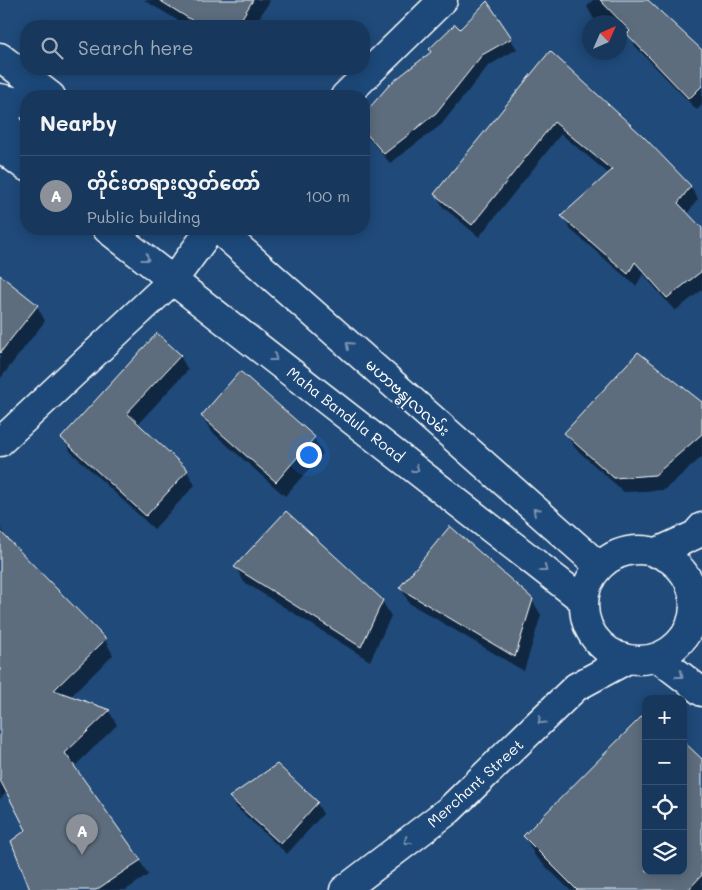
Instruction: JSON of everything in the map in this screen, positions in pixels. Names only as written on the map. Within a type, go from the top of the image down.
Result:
[{"type":"main road","points":[[370,71],[442,0]]},
{"type":"main road","points":[[0,57],[20,72]]},
{"type":"main road","points":[[24,75],[43,90]]},
{"type":"main road","points":[[350,90],[365,75]]},
{"type":"main road","points":[[0,98],[20,103]]},
{"type":"main road","points":[[0,107],[20,150]]},
{"type":"main road","points":[[0,147],[20,162]]},
{"type":"main road","name":"Maha Bandula Road","points":[[115,235],[584,601]]},
{"type":"main road","points":[[0,442],[174,280],[207,235]]},
{"type":"main road","name":"မဟာဗန္ဓုလလမ်း","points":[[225,235],[599,566]]},
{"type":"main road","points":[[656,553],[699,531]]},
{"type":"main road","points":[[688,582],[699,531]]},
{"type":"main road","points":[[641,550],[656,553],[669,560],[683,573],[688,582],[694,608],[696,634],[681,640],[670,651],[658,658],[628,659],[608,652],[594,638],[586,620],[584,601],[586,588],[599,566],[611,557],[625,552],[641,550]]},
{"type":"main road","name":"Merchant Street","points":[[576,687],[594,638]]},
{"type":"main road","points":[[658,658],[702,692]]},
{"type":"main road","name":"Merchant Street","points":[[344,890],[449,810],[576,687],[628,659]]},
{"type":"building","points":[[159,0],[253,0],[241,20],[191,20]]},
{"type":"building","points":[[600,0],[648,0],[702,50],[702,86],[689,99],[627,34],[630,31],[627,28],[627,15],[615,15]]},
{"type":"building","points":[[487,1],[512,38],[482,55],[436,113],[384,154],[370,138],[370,107],[390,84],[431,52],[429,49],[455,24],[460,29]]},
{"type":"building","points":[[550,51],[644,137],[691,186],[678,203],[702,228],[702,271],[667,298],[635,262],[628,274],[561,216],[612,170],[554,122],[472,225],[434,194]]},
{"type":"building","points":[[0,275],[38,305],[0,353]]},
{"type":"building","points":[[157,333],[181,355],[127,413],[188,470],[146,516],[61,438]]},
{"type":"building","points":[[638,352],[702,402],[702,434],[655,475],[614,478],[564,433]]},
{"type":"building","points":[[240,371],[315,437],[276,482],[201,416]]},
{"type":"building","points":[[286,511],[383,600],[361,647],[234,567]]},
{"type":"building","points":[[450,526],[533,599],[515,657],[399,588]]},
{"type":"building","points":[[0,531],[106,639],[54,690],[110,710],[65,753],[141,860],[96,890],[30,890],[11,841],[26,830],[0,780]]},
{"type":"building","points":[[642,716],[642,875],[687,875],[687,745],[702,759],[702,875],[688,890],[577,890],[523,836]]},
{"type":"building","points":[[277,764],[318,802],[281,844],[229,797]]},
{"type":"place","name":"တိုင်းတရားလွှတ်တော်","points":[[82,855]]}]
